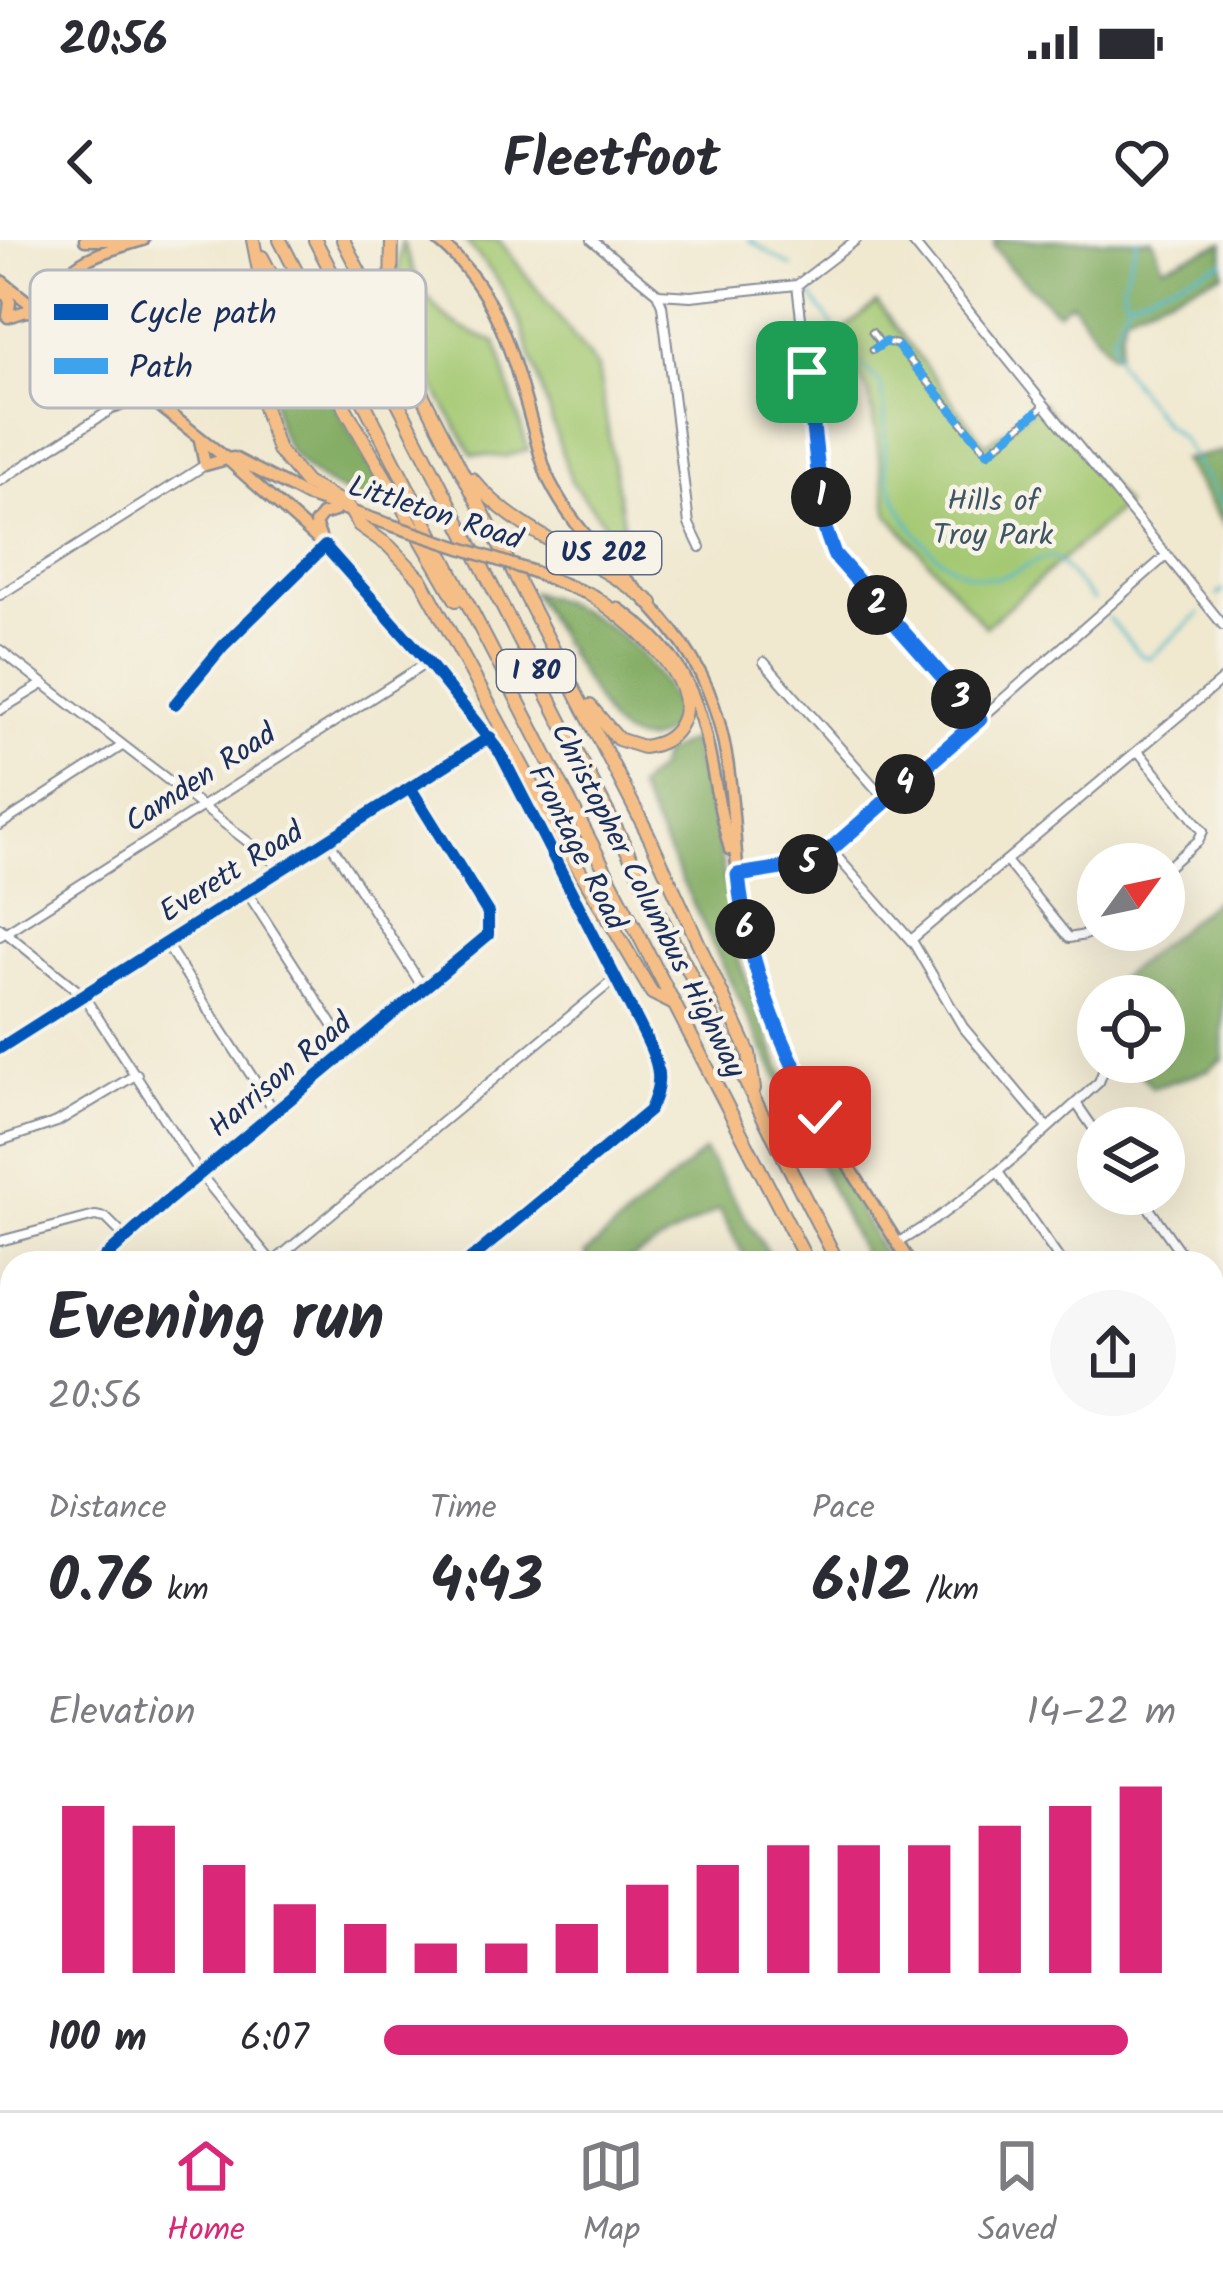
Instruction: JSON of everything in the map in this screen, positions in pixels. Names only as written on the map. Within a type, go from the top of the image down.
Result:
[{"type":"highway","points":[[253,240],[259,270]]},
{"type":"highway","points":[[253,240],[270,270]]},
{"type":"highway","name":"Christopher Columbus Highway","points":[[280,240],[295,270]]},
{"type":"highway","name":"Christopher Columbus Highway","points":[[315,240],[330,270]]},
{"type":"highway","points":[[343,240],[358,270]]},
{"type":"highway","points":[[391,270],[392,240]]},
{"type":"highway","points":[[426,401],[650,838],[749,1053],[756,1102]]},
{"type":"highway","points":[[264,408],[271,433],[296,473],[316,491],[347,505],[359,525],[398,554],[430,594],[652,993],[674,1004]]},
{"type":"highway","points":[[346,408],[430,559],[497,665]]},
{"type":"highway","name":"Christopher Columbus Highway","points":[[366,408],[802,1251]]},
{"type":"highway","name":"Christopher Columbus Highway","points":[[401,408],[832,1251]]},
{"type":"highway","points":[[456,459],[502,512],[598,565],[652,603]]},
{"type":"highway","points":[[522,590],[603,725],[632,746],[662,742],[682,720],[685,706],[680,686],[660,654],[634,627],[589,594]]},
{"type":"main road","points":[[85,240],[125,240]]},
{"type":"main road","points":[[73,270],[88,256],[143,240]]},
{"type":"main road","name":"Littleton Road","points":[[437,240],[472,274],[496,312],[552,487],[590,539],[652,603],[688,652],[715,710],[727,754],[747,937],[786,1052],[902,1251]]},
{"type":"main road","points":[[0,281],[10,302],[4,321]]},
{"type":"main road","name":"Littleton Road","points":[[0,281],[30,304]]},
{"type":"main road","name":"Littleton Road","points":[[164,408],[227,459],[234,458],[274,481],[348,511],[531,571],[606,601],[643,627],[674,662],[707,733],[725,833],[738,875]]},
{"type":"main road","points":[[199,436],[205,465],[227,459],[325,546]]},
{"type":"main road","points":[[325,546],[316,521],[328,512],[348,511]]},
{"type":"street","points":[[592,240],[657,293],[691,296],[797,285],[856,240]]},
{"type":"street","points":[[910,240],[1223,626]]},
{"type":"street","points":[[797,285],[828,541],[837,559],[980,719]]},
{"type":"street","points":[[657,293],[668,338],[689,524],[700,548]]},
{"type":"street","points":[[872,332],[881,344]]},
{"type":"street","points":[[873,350],[881,344],[896,344],[988,452],[1044,406]]},
{"type":"street","points":[[0,481],[113,408]]},
{"type":"street","points":[[0,595],[205,465]]},
{"type":"street","points":[[175,704],[224,646],[325,546]]},
{"type":"street","name":"Frontage Road","points":[[325,546],[490,737],[656,1059],[661,1081],[649,1111],[486,1251]]},
{"type":"street","points":[[738,875],[807,864],[831,850],[1167,555]]},
{"type":"street","points":[[0,650],[283,868]]},
{"type":"street","name":"Camden Road","points":[[2,932],[428,662]]},
{"type":"street","points":[[764,662],[886,800]]},
{"type":"street","points":[[911,940],[1223,679]]},
{"type":"street","points":[[0,710],[43,684]]},
{"type":"street","name":"Everett Road","points":[[0,1048],[490,737]]},
{"type":"street","points":[[0,824],[122,746]]},
{"type":"street","points":[[1138,751],[1203,831],[1185,852]]},
{"type":"street","name":"Harrison Road","points":[[114,1251],[488,935],[488,913],[411,789]]},
{"type":"street","points":[[328,841],[424,988]]},
{"type":"street","points":[[831,850],[911,940],[963,1027],[1047,1127]]},
{"type":"street","points":[[1006,861],[1069,938],[1077,936]]},
{"type":"street","points":[[247,892],[349,1050]]},
{"type":"street","points":[[2,932],[83,995],[200,1174],[263,1251]]},
{"type":"street","points":[[166,944],[275,1112]]},
{"type":"street","points":[[287,1251],[616,978]]},
{"type":"street","points":[[0,1141],[57,1122],[137,1074]]},
{"type":"street","points":[[897,1243],[953,1209],[1098,1083]]},
{"type":"street","points":[[1076,1103],[1079,1107]]},
{"type":"street","points":[[998,1172],[1054,1251]]},
{"type":"street","points":[[1154,1215],[1179,1251]]},
{"type":"street","points":[[0,1240],[95,1216],[106,1219],[128,1240]]},
{"type":"green space","points":[[465,240],[499,240],[598,368],[626,542],[622,545],[571,481],[520,322],[498,280]]},
{"type":"green space","points":[[995,240],[1153,240],[1163,266],[1223,243],[1223,273],[1125,313],[1117,353],[1110,354],[1071,302],[1057,312],[1010,268],[994,247]]},
{"type":"green space","points":[[402,241],[414,270],[399,270]]},
{"type":"green space","points":[[426,294],[445,317],[496,342],[528,450],[503,457],[472,454],[430,379]]},
{"type":"green space","name":"Hills of Troy Park","points":[[877,303],[986,445],[1042,402],[1125,505],[985,627],[889,515],[869,393],[834,337]]},
{"type":"green space","points":[[275,408],[337,408],[396,510],[327,484],[304,467],[277,422]]},
{"type":"green space","points":[[1223,451],[1223,524],[1182,460]]},
{"type":"green space","points":[[532,592],[602,623],[639,652],[679,716],[672,726],[655,738],[638,740],[610,724]]},
{"type":"green space","points":[[691,740],[718,839],[738,958],[784,1077],[882,1251],[861,1251],[637,788],[657,770],[663,754]]},
{"type":"green space","points":[[1223,894],[1223,1059],[1209,1070],[1185,1078],[1185,975],[1123,975],[1153,951],[1185,951],[1185,925]]},
{"type":"green space","points":[[704,1151],[766,1251],[742,1251],[719,1209],[645,1251],[588,1251]]},
{"type":"waterway","points":[[749,240],[792,267]]},
{"type":"waterway","points":[[1127,299],[1125,278],[1137,240]]},
{"type":"waterway","points":[[1223,262],[1128,300],[1112,339],[1118,363],[1164,424],[1181,438],[1223,507]]},
{"type":"waterway","points":[[812,296],[857,361],[880,383],[888,475],[902,511],[926,544],[957,569],[994,578],[1054,557],[1093,600]]},
{"type":"waterway","points":[[1218,595],[1223,591]]},
{"type":"waterway","points":[[1108,618],[1142,656],[1150,658],[1200,613]]},
{"type":"marked path","points":[[873,350],[885,342],[896,344],[988,453],[1044,406]]},
{"type":"cycle path","points":[[175,704],[223,646],[325,546],[428,662],[501,754],[646,1037],[658,1078],[649,1111],[480,1251]]},
{"type":"cycle path","points":[[0,1048],[490,737]]},
{"type":"cycle path","points":[[112,1251],[488,935],[488,913],[411,789]]},
{"type":"route","points":[[807,372],[824,526],[834,554],[980,719],[823,856],[790,868],[738,875],[747,937],[768,1006],[820,1117]]}]
